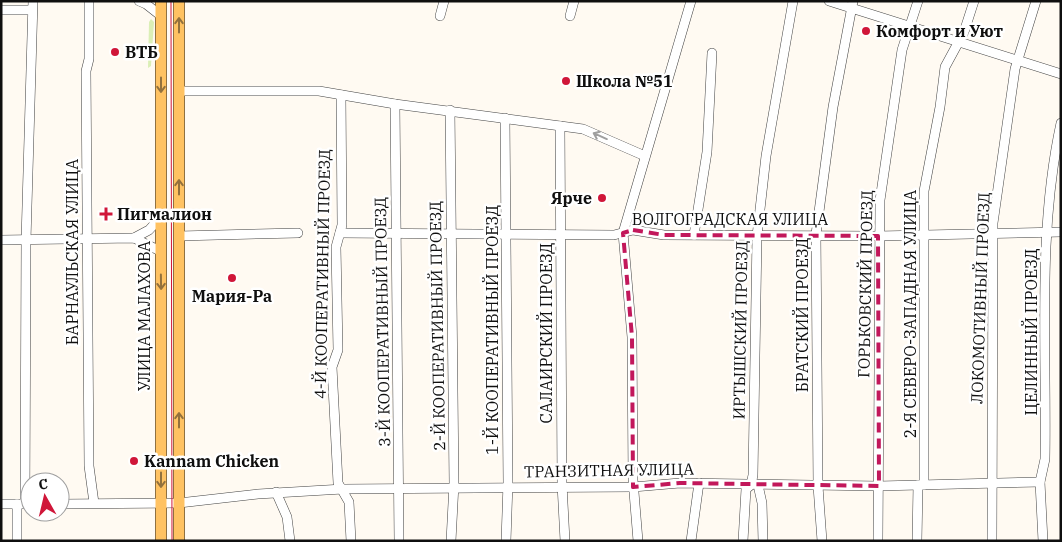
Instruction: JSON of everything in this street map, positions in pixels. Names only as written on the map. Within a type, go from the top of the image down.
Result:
[{"type":"main road","name":"УЛИЦА МАЛАХОВА","points":[[160,1],[161,541]]},
{"type":"main road","points":[[179,1],[180,541]]},
{"type":"street","name":"БАРНАУЛЬСКАЯ УЛИЦА","points":[[89,1],[89,59],[86,71],[86,240],[89,466],[94,503]]},
{"type":"street","points":[[139,1],[160,15]]},
{"type":"street","points":[[440,16],[444,1]]},
{"type":"street","points":[[570,16],[574,1]]},
{"type":"street","points":[[638,541],[633,487],[630,285],[623,233],[692,1]]},
{"type":"street","name":"ИРТЫШСКИЙ ПРОЕЗД","points":[[762,541],[762,503],[754,485],[753,475],[757,236],[767,146],[793,1]]},
{"type":"street","points":[[829,1],[852,4],[908,26],[1061,74]]},
{"type":"street","name":"ГОРЬКОВСКИЙ ПРОЕЗД","points":[[878,541],[878,236],[880,200],[902,50],[908,26],[918,1]]},
{"type":"street","name":"2-Я СЕВЕРО-ЗАПАДНАЯ УЛИЦА","points":[[917,541],[921,485],[924,321],[922,234],[924,191],[940,107],[945,67],[960,41],[974,1]]},
{"type":"street","name":"ЛОКОМОТИВНЫЙ ПРОЕЗД","points":[[992,541],[993,232],[1003,141],[1017,60],[1036,1]]},
{"type":"street","name":"БРАТСКИЙ ПРОЕЗД","points":[[822,541],[818,486],[816,234],[833,107],[852,4]]},
{"type":"street","points":[[1,10],[33,6],[26,240],[24,472]]},
{"type":"street","points":[[694,235],[707,152],[712,53]]},
{"type":"street","points":[[179,91],[319,91],[395,104],[583,129],[645,156]]},
{"type":"street","name":"4-Й КООПЕРАТИВНЫЙ ПРОЕЗД","points":[[341,96],[340,233],[336,247],[338,350],[332,367],[338,483],[350,502],[351,541]]},
{"type":"street","name":"3-Й КООПЕРАТИВНЫЙ ПРОЕЗД","points":[[395,104],[398,233],[399,541]]},
{"type":"street","name":"2-Й КООПЕРАТИВНЫЙ ПРОЕЗД","points":[[450,110],[454,488],[451,541]]},
{"type":"street","name":"1-Й КООПЕРАТИВНЫЙ ПРОЕЗД","points":[[505,118],[507,234],[506,541]]},
{"type":"street","name":"ЦЕЛИННЫЙ ПРОЕЗД","points":[[1043,541],[1040,482],[1045,458],[1044,284],[1046,232],[1054,154],[1061,123]]},
{"type":"street","name":"САЛАИРСКИЙ ПРОЕЗД","points":[[560,126],[565,541]]},
{"type":"street","points":[[1,240],[134,238],[149,230],[159,220]]},
{"type":"street","name":"ВОЛГОГРАДСКАЯ УЛИЦА","points":[[340,233],[560,234],[623,233],[633,230],[653,234],[878,236],[1061,232]]},
{"type":"street","points":[[179,236],[298,233]]},
{"type":"street","points":[[134,238],[160,251]]},
{"type":"street","name":"ТРАНЗИТНАЯ УЛИЦА","points":[[70,504],[179,504],[276,492],[343,489],[633,487],[699,483],[879,486],[1040,482]]},
{"type":"street","points":[[692,541],[699,483]]},
{"type":"street","name":"ИРТЫШСКИЙ ПРОЕЗД","points":[[743,541],[746,489],[754,485]]},
{"type":"street","points":[[276,492],[287,516],[290,541]]},
{"type":"street","points":[[1,504],[20,504]]},
{"type":"street","points":[[18,541],[21,522]]},
{"type":"highlighted area","points":[[633,230],[664,235],[878,236],[879,486],[680,483],[633,487],[632,337],[623,233]]},
{"type":"green space","points":[[151,19],[154,22],[151,66],[148,68],[149,22]]},
{"type":"tram line","points":[[171,1],[172,541]]},
{"type":"place","name":"Комфорт и Уют","points":[[866,31]]},
{"type":"place","name":"ВТБ","points":[[115,52]]},
{"type":"place","name":"Школа №51","points":[[566,81]]},
{"type":"place","name":"Ярче","points":[[602,198]]},
{"type":"place","name":"Пигмалион","points":[[106,214]]},
{"type":"place","name":"Мария-Ра","points":[[232,278]]},
{"type":"place","name":"Kannam Chicken","points":[[134,461]]}]
